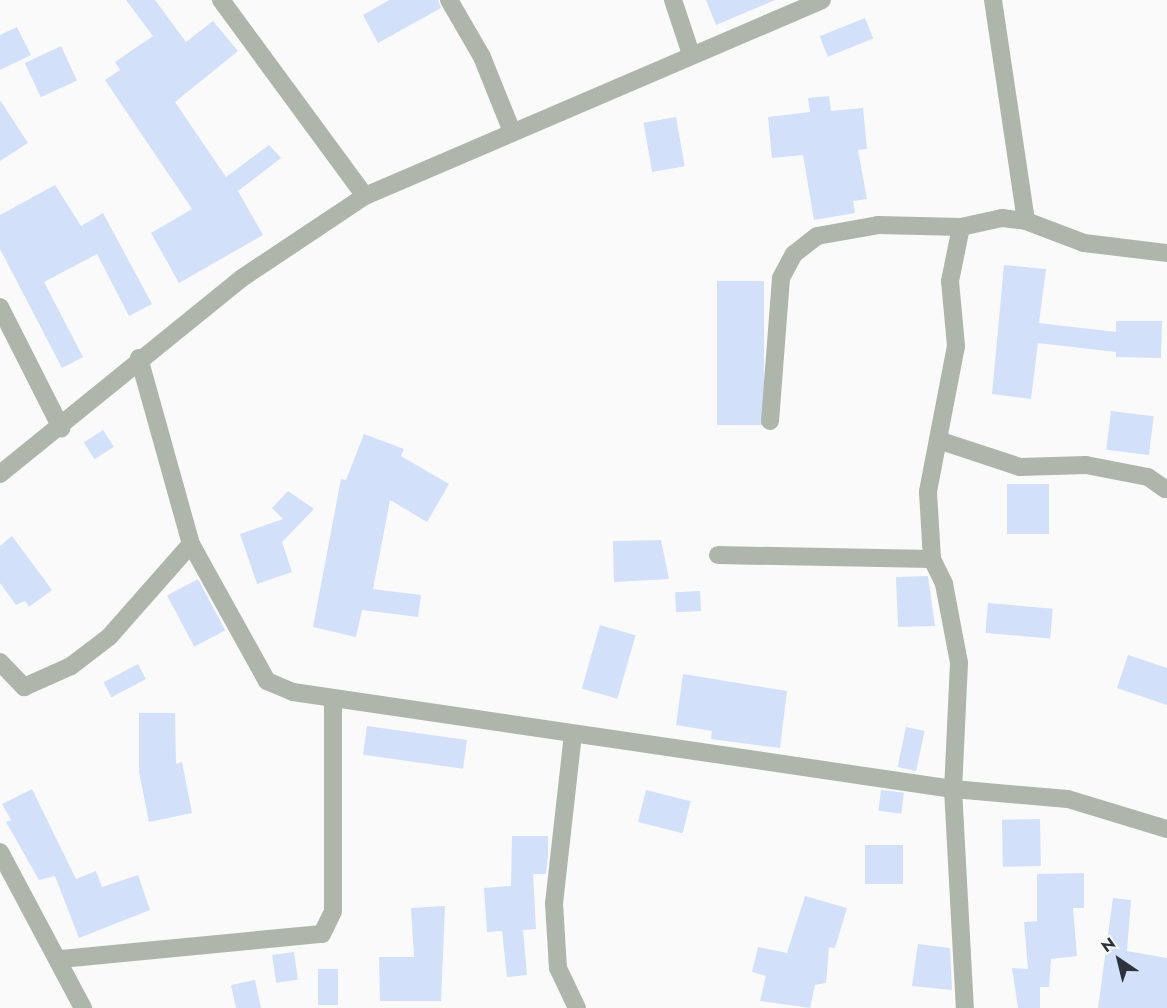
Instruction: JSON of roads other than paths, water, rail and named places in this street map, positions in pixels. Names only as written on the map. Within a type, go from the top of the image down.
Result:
[{"type":"street","points":[[221,0],[365,196]]},
{"type":"street","points":[[449,0],[472,36],[511,129]]},
{"type":"street","points":[[673,0],[691,54]]},
{"type":"street","points":[[993,0],[1026,221]]},
{"type":"street","points":[[0,474],[61,428],[139,358],[242,278],[365,196],[511,129],[818,1]]},
{"type":"street","points":[[770,421],[781,278],[794,254],[817,236],[878,225],[961,227],[1002,218],[1026,221],[1084,243],[1167,253]]},
{"type":"street","points":[[961,227],[950,281],[956,346],[928,492],[932,559],[944,584],[959,663],[953,789],[965,1008]]},
{"type":"street","points":[[0,306],[61,428]]},
{"type":"street","points":[[139,358],[191,544],[267,681],[333,701],[953,789],[1068,799],[1167,829]]},
{"type":"street","points":[[938,440],[1020,467],[1086,465],[1148,477],[1165,489]]},
{"type":"street","points":[[0,662],[24,687],[71,666],[109,637],[191,544]]},
{"type":"street","points":[[718,555],[932,559]]},
{"type":"street","points":[[61,959],[322,934],[333,911],[333,701]]},
{"type":"street","points":[[573,734],[554,903],[558,968],[577,1008]]},
{"type":"street","points":[[0,852],[61,959],[83,1008]]}]
